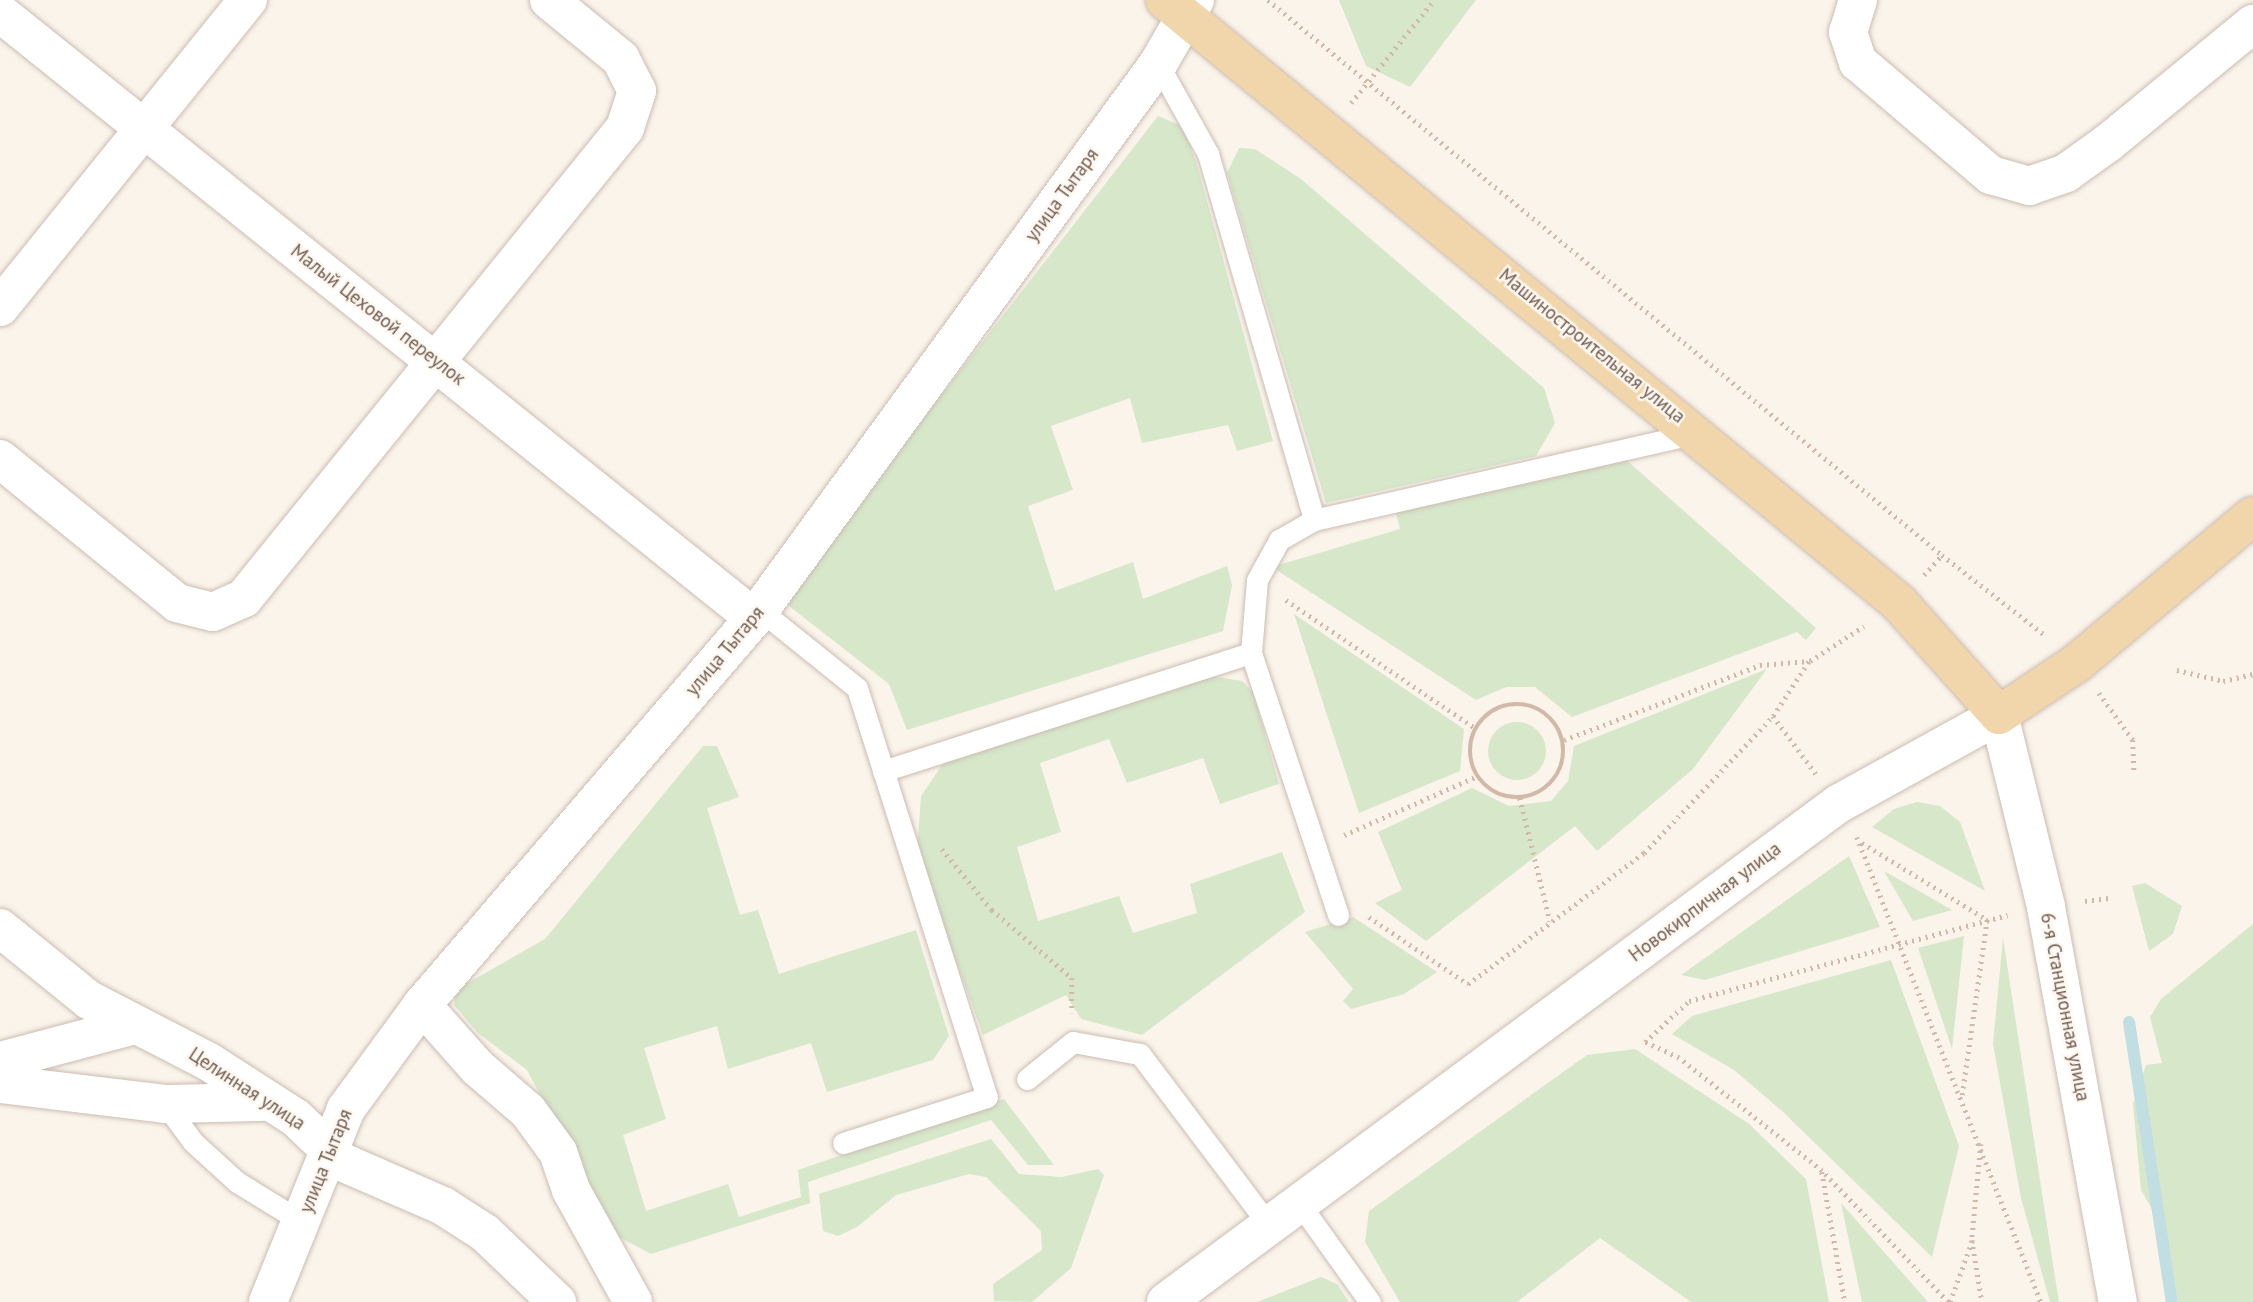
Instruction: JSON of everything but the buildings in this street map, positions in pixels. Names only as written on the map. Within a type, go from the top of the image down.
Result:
[{"type":"main road","name":"Машиностроительная улица","points":[[1182,6],[1328,132],[1698,432],[1899,603],[2000,715]]},
{"type":"main road","name":"Новокирпичная улица","points":[[2000,715],[2077,663],[2253,516]]},
{"type":"street","points":[[0,307],[248,0]]},
{"type":"street","points":[[0,459],[177,603],[213,612],[244,598],[625,128],[637,91],[621,59],[549,0]]},
{"type":"street","points":[[1858,0],[1848,32],[1858,62],[1992,174],[2029,186],[2066,173],[2108,144],[2253,24]]},
{"type":"street","name":"улица Тытаря","points":[[268,1302],[346,1109],[422,1005],[757,614],[1158,64],[1182,6]]},
{"type":"street","name":"Малый Цеховой переулок","points":[[0,13],[143,131],[757,614]]},
{"type":"street","name":"Новокирпичная улица","points":[[1166,1302],[1838,804],[2000,715]]},
{"type":"street","name":"6-я Станционная улица","points":[[2000,715],[2046,907],[2118,1302]]},
{"type":"street","name":"Целинная улица","points":[[0,928],[43,969],[135,1025],[209,1062],[262,1102],[296,1118],[366,1176],[443,1206],[485,1233],[557,1302]]},
{"type":"street","points":[[422,1005],[478,1068],[528,1111],[558,1152],[571,1190],[633,1302]]},
{"type":"street","points":[[0,1061],[135,1025]]},
{"type":"street","points":[[0,1083],[165,1104],[262,1102]]},
{"type":"lane","points":[[1158,64],[1208,154],[1314,520]]},
{"type":"lane","points":[[1335,906],[1251,653],[1257,580],[1279,540],[1314,520],[1698,432]]},
{"type":"lane","points":[[757,614],[857,688],[987,1097],[844,1143]]},
{"type":"lane","points":[[883,771],[1251,653]]},
{"type":"lane","points":[[1027,1079],[1073,1042],[1140,1054],[1284,1214],[1370,1302]]},
{"type":"lane","points":[[165,1104],[192,1142],[237,1182],[302,1222]]},
{"type":"path","points":[[1268,0],[1942,555],[2006,601]]},
{"type":"path","points":[[1328,132],[1434,0]]},
{"type":"path","points":[[1335,906],[1468,984],[1644,853],[1773,716],[1810,661],[1899,603],[1942,555]]},
{"type":"path","points":[[1257,580],[1475,729]]},
{"type":"path","points":[[1564,740],[1760,665],[1810,661]]},
{"type":"path","points":[[2177,670],[2223,681],[2253,674]]},
{"type":"path","points":[[1523,704],[1546,713],[1564,740],[1565,757],[1550,786],[1520,798],[1503,796],[1478,776],[1471,761],[1475,729],[1499,707],[1523,704]]},
{"type":"path","points":[[1773,716],[1838,804],[1860,842],[1981,1143],[2041,1302]]},
{"type":"path","points":[[1315,848],[1478,776]]},
{"type":"path","points":[[1520,798],[1550,921]]},
{"type":"path","points":[[907,845],[937,840],[992,910],[1072,978],[1073,1042]]},
{"type":"path","points":[[1860,842],[1987,919]]},
{"type":"path","points":[[1972,1240],[1949,1302],[1822,1171],[1679,1058],[1645,1042],[1689,1001],[1987,919]]},
{"type":"path","points":[[1962,1097],[1987,919]]},
{"type":"path","points":[[1981,1143],[1972,1240],[1982,1302]]},
{"type":"path","points":[[1822,1171],[1845,1302]]},
{"type":"green space","points":[[1339,0],[1476,0],[1410,87],[1366,66]]},
{"type":"green space","points":[[1158,116],[1182,126],[1196,161],[1273,441],[1237,451],[1228,425],[1142,443],[1130,398],[1051,426],[1073,490],[1028,506],[1055,591],[1133,562],[1143,599],[1227,566],[1232,585],[1223,631],[907,730],[889,684],[789,606],[786,595]]},
{"type":"green space","points":[[1239,148],[1255,149],[1301,179],[1544,388],[1555,423],[1536,456],[1326,503],[1227,173]]},
{"type":"green space","points":[[1623,457],[1816,628],[1806,640],[1797,632],[1572,717],[1535,687],[1506,687],[1476,700],[1272,567],[1400,529],[1395,509]]},
{"type":"green space","points":[[1294,614],[1464,729],[1460,771],[1359,813]]},
{"type":"green space","points":[[1767,669],[1693,769],[1597,851],[1575,826],[1426,941],[1375,903],[1402,890],[1378,832],[1472,788],[1509,806],[1551,801],[1568,781],[1574,746]]},
{"type":"green space","points":[[1211,676],[1242,681],[1253,692],[1279,784],[1220,804],[1203,758],[1127,783],[1109,739],[1040,763],[1061,832],[1017,847],[1038,921],[1119,896],[1133,933],[1197,913],[1190,884],[1282,852],[1305,912],[1142,1035],[1081,1019],[1066,995],[983,1035],[917,853],[921,796],[944,762]]},
{"type":"green space","points":[[1511,722],[1523,722],[1533,726],[1542,735],[1546,757],[1538,772],[1523,780],[1511,780],[1501,776],[1492,767],[1488,757],[1488,745],[1492,735],[1501,726]]},
{"type":"green space","points":[[703,746],[717,746],[739,797],[707,808],[740,915],[758,910],[779,974],[916,930],[949,1036],[933,1060],[827,1092],[811,1043],[728,1069],[717,1026],[644,1048],[666,1119],[623,1135],[646,1211],[728,1184],[739,1217],[801,1197],[798,1170],[1004,1099],[1054,1165],[1028,1165],[991,1120],[808,1182],[810,1203],[651,1254],[615,1235],[527,1070],[478,1033],[454,1005],[457,989],[545,939]]},
{"type":"green space","points":[[1917,802],[1940,806],[1960,822],[1985,891],[1872,827],[1894,809]]},
{"type":"green space","points":[[1849,856],[1880,927],[1705,980],[1681,975]]},
{"type":"green space","points":[[1884,871],[1952,910],[1913,921]]},
{"type":"green space","points":[[2145,883],[2182,906],[2173,934],[2149,951],[2132,886]]},
{"type":"green space","points":[[1353,917],[1437,972],[1404,994],[1351,1009],[1343,1001],[1353,989],[1305,932]]},
{"type":"green space","points":[[2253,924],[2253,1302],[2178,1302],[2167,1235],[2141,1190],[2133,1104],[2146,1065],[2162,1063],[2150,1017],[2161,999]]},
{"type":"green space","points":[[1964,936],[1952,1049],[1918,948]]},
{"type":"green space","points":[[2003,938],[2059,1302],[2050,1302],[2021,1198],[1993,1044]]},
{"type":"green space","points":[[1891,960],[1959,1146],[1932,1257],[1781,1110],[1734,1070],[1672,1034],[1692,1016]]},
{"type":"green space","points":[[1635,1049],[1749,1124],[1806,1179],[1829,1302],[1691,1302],[1600,1238],[1517,1302],[1400,1302],[1365,1242],[1369,1211],[1587,1055]]},
{"type":"green space","points":[[991,1139],[1019,1174],[1062,1177],[1098,1169],[1104,1175],[1071,1268],[1032,1302],[994,1301],[993,1284],[1042,1250],[1041,1231],[986,1177],[969,1174],[896,1195],[857,1227],[838,1236],[823,1231],[819,1194]]},
{"type":"green space","points":[[1841,1203],[1928,1302],[1862,1302]]},
{"type":"green space","points":[[1321,1277],[1337,1284],[1349,1302],[1257,1302]]},
{"type":"waterway","points":[[2129,1022],[2172,1302]]}]
